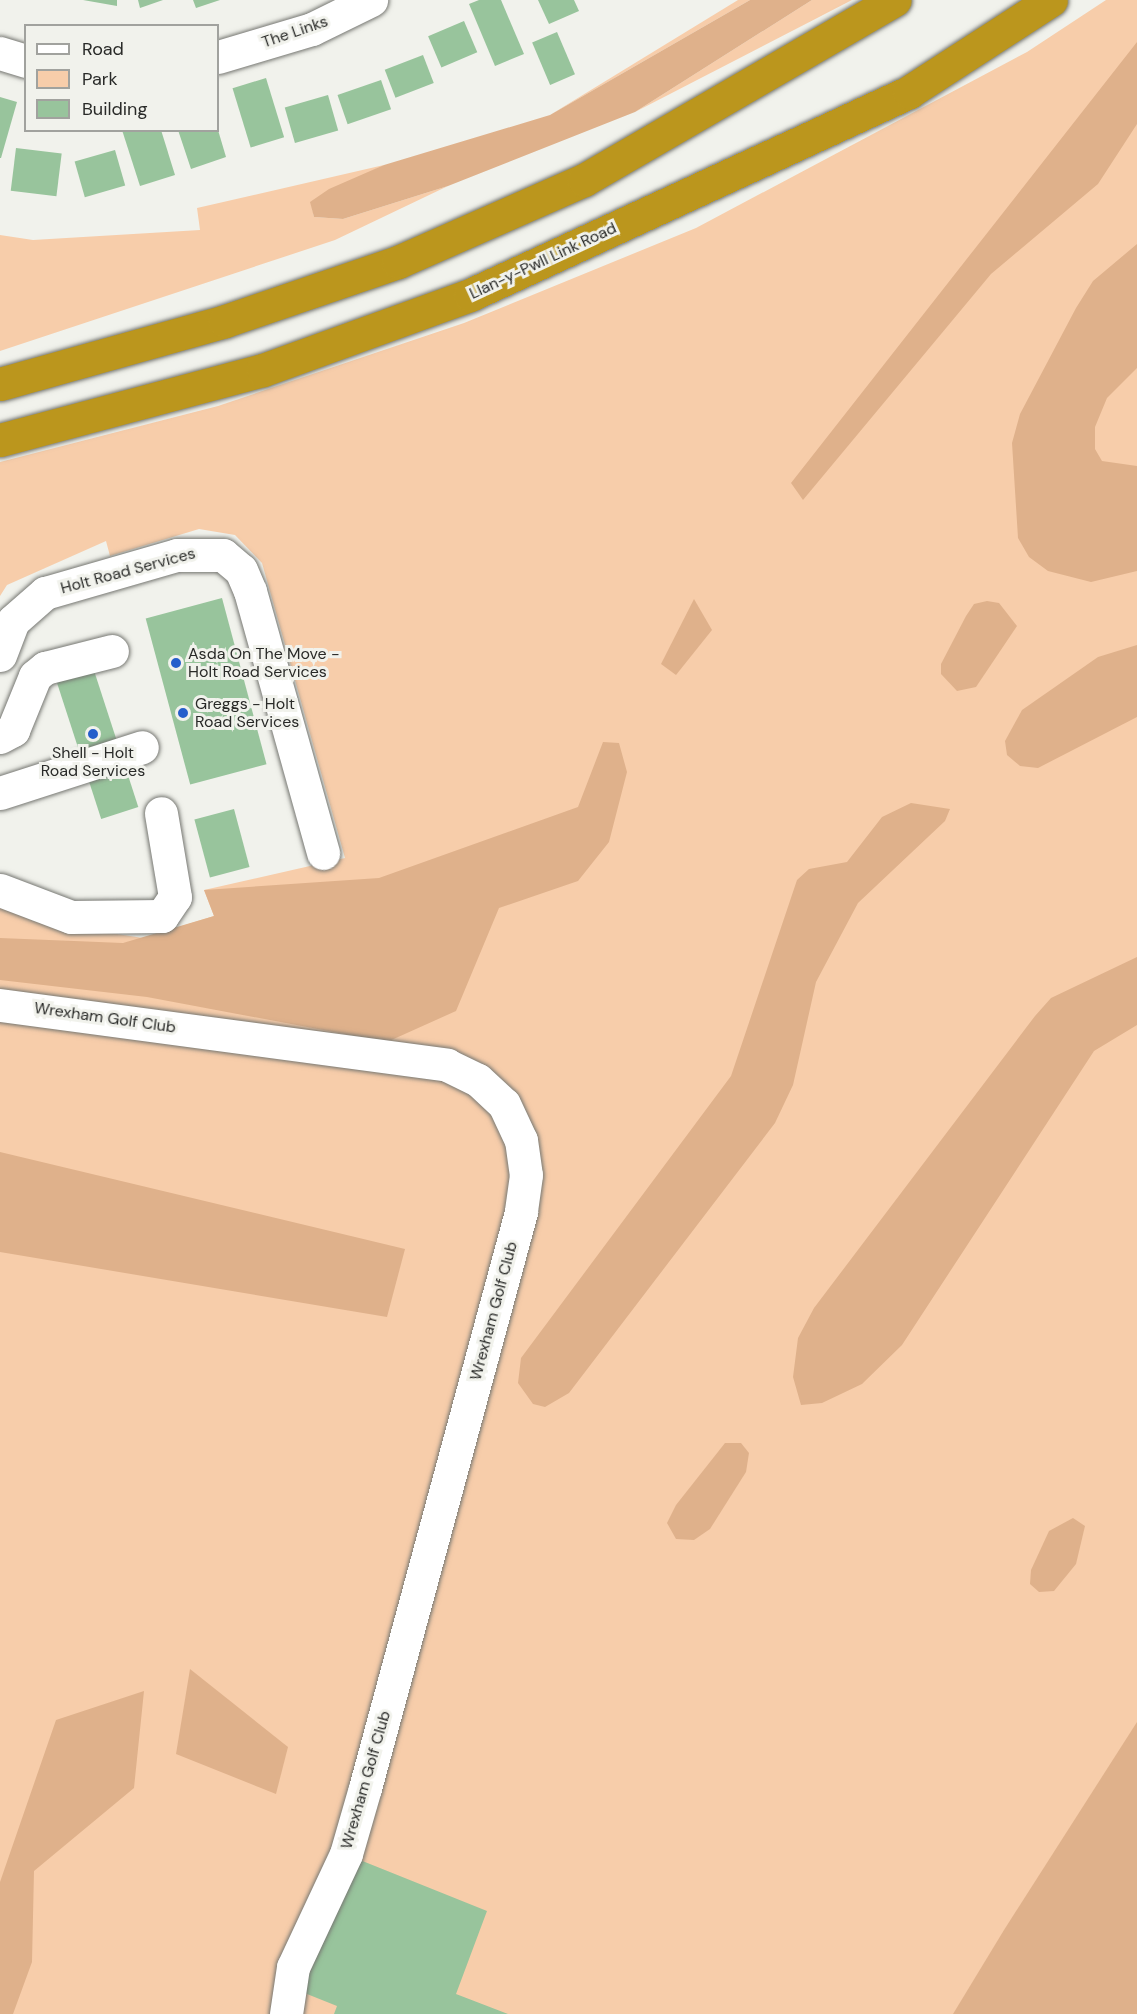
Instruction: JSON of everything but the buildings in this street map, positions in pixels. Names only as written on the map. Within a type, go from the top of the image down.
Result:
[{"type":"highway","points":[[0,384],[225,321],[398,262],[584,180],[895,0]]},
{"type":"highway","name":"Llan-y-Pwll Link Road","points":[[0,440],[263,370],[470,296],[909,92],[1051,0]]},
{"type":"street","name":"The Links","points":[[219,57],[312,29],[371,0]]},
{"type":"street","points":[[0,53],[24,60]]},
{"type":"street","name":"Holt Road Services","points":[[0,655],[13,621],[45,593],[177,555],[223,555],[241,570],[250,591],[323,853]]},
{"type":"street","points":[[0,737],[13,730],[35,676],[45,668],[112,651]]},
{"type":"street","points":[[0,793],[142,747]]},
{"type":"street","points":[[0,890],[71,917],[162,916],[175,897],[161,813]]},
{"type":"street","name":"Wrexham Golf Club","points":[[0,1005],[447,1065],[478,1080],[504,1104],[521,1140],[526,1175],[512,1247],[346,1854],[293,1967],[286,2014]]},
{"type":"green space","points":[[738,0],[750,0],[550,115]]},
{"type":"green space","points":[[812,0],[852,0],[635,112]]},
{"type":"green space","points":[[1106,0],[1137,0],[1137,2014],[0,2014],[0,905],[33,921],[143,938],[214,916],[204,890],[345,858],[262,563],[235,535],[199,529],[110,556],[106,541],[7,585],[0,596],[0,462],[218,406],[464,323],[696,228],[1027,52]]},
{"type":"green space","points":[[384,165],[311,202],[314,217],[343,219],[448,186],[335,240],[0,351],[0,235],[33,240],[200,230],[197,208]]},
{"type":"shaded area","points":[[750,0],[812,0],[635,112],[448,186],[343,219],[314,217],[310,202],[329,189],[384,165],[550,115]]},
{"type":"shaded area","points":[[1137,42],[1137,124],[1098,184],[991,274],[803,500],[791,483]]},
{"type":"shaded area","points":[[1137,244],[1137,368],[1107,398],[1095,427],[1095,449],[1102,461],[1137,466],[1137,571],[1091,582],[1048,571],[1029,557],[1018,538],[1012,443],[1020,414],[1076,308],[1093,281]]},
{"type":"shaded area","points":[[694,599],[712,630],[676,675],[661,664]]},
{"type":"shaded area","points":[[987,601],[999,603],[1017,626],[976,687],[957,691],[941,674],[941,664],[974,604]]},
{"type":"shaded area","points":[[1137,645],[1137,717],[1038,768],[1020,766],[1007,755],[1005,741],[1022,710],[1098,657]]},
{"type":"shaded area","points":[[603,742],[619,743],[627,772],[609,842],[578,881],[499,908],[456,1011],[387,1042],[147,997],[0,980],[0,938],[123,943],[214,916],[204,890],[379,878],[578,807]]},
{"type":"shaded area","points":[[911,803],[950,809],[945,821],[858,903],[816,982],[793,1085],[775,1123],[569,1393],[545,1407],[533,1404],[518,1383],[521,1358],[731,1076],[797,880],[809,869],[847,862],[882,817]]},
{"type":"shaded area","points":[[1137,957],[1137,1025],[1094,1051],[902,1345],[862,1384],[822,1403],[801,1405],[793,1377],[798,1338],[814,1308],[1051,998]]},
{"type":"shaded area","points":[[0,1152],[405,1249],[387,1317],[0,1252]]},
{"type":"shaded area","points":[[725,1443],[741,1443],[749,1453],[746,1472],[710,1529],[694,1540],[676,1539],[667,1523],[676,1505]]},
{"type":"shaded area","points":[[1073,1518],[1085,1526],[1076,1564],[1054,1591],[1039,1592],[1030,1584],[1031,1570],[1049,1531]]},
{"type":"shaded area","points":[[190,1669],[288,1747],[276,1794],[176,1754]]},
{"type":"shaded area","points":[[144,1691],[134,1788],[34,1871],[32,1962],[13,2014],[0,2014],[0,1882],[56,1720]]},
{"type":"shaded area","points":[[1137,1722],[1137,2014],[953,2014],[1004,1930]]},
{"type":"place","name":"Asda On The Move - Holt Road Services","points":[[176,663]]},
{"type":"place","name":"Greggs - Holt Road Services","points":[[183,713]]},
{"type":"place","name":"Shell - Holt Road Services","points":[[93,734]]}]
